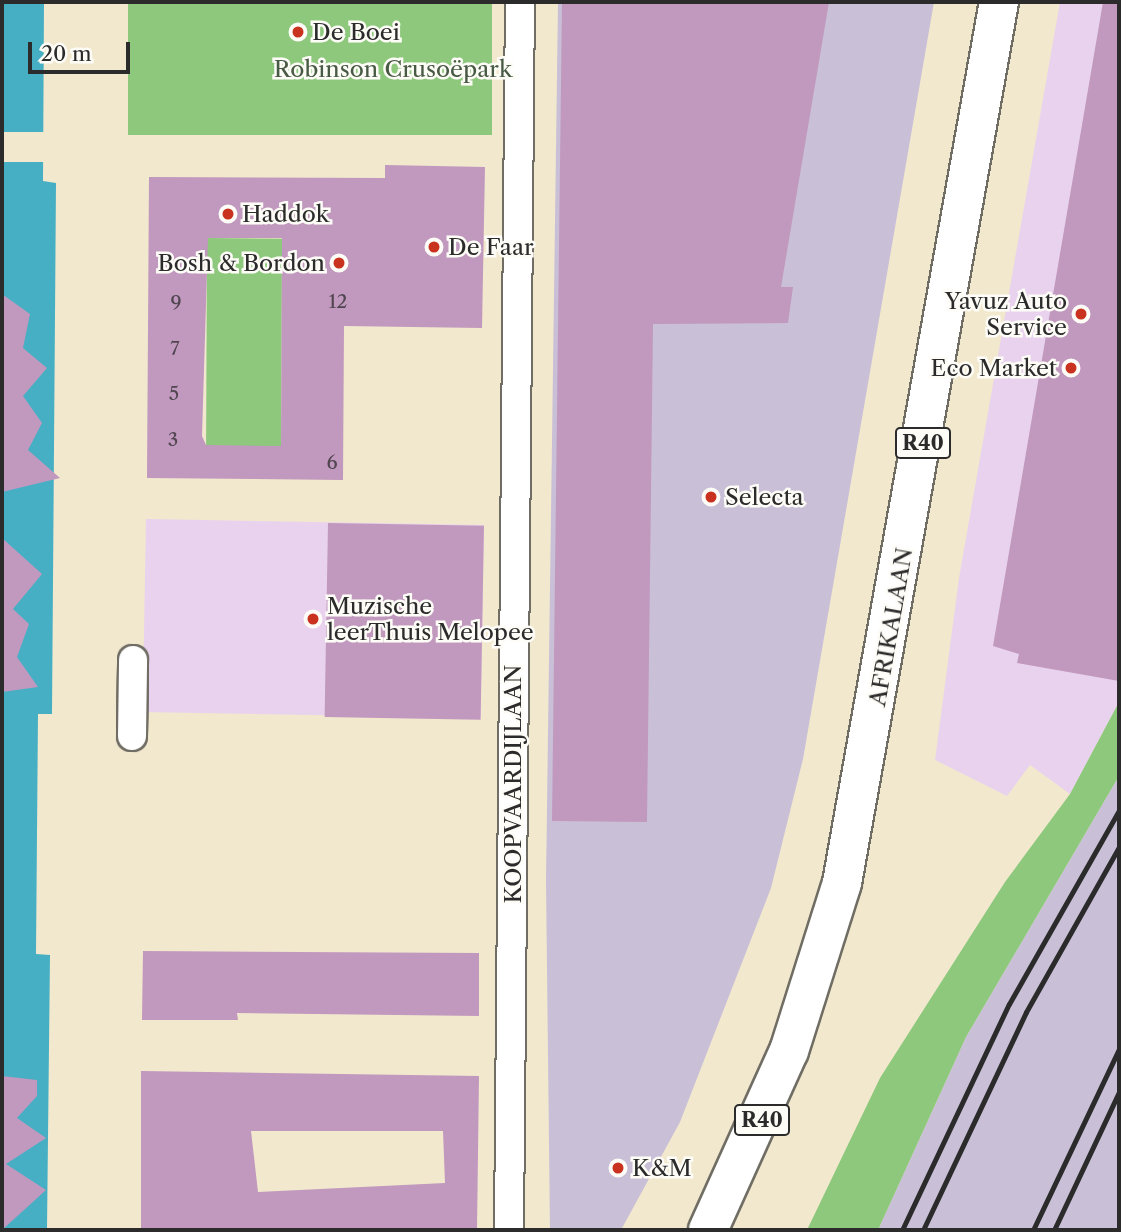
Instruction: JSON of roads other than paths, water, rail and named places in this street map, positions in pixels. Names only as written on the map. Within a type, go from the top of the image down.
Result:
[{"type":"main road","name":"AFRIKALAAN","points":[[708,1230],[779,1075],[842,883],[999,2]]},
{"type":"street","name":"KOOPVAARDIJLAAN","points":[[509,1230],[520,2]]},
{"type":"street","points":[[132,736],[133,660]]},
{"type":"water","points":[[2,2],[44,2],[43,181],[56,183],[52,714],[38,714],[36,954],[50,955],[47,1230],[2,1230]]},
{"type":"railway","points":[[902,1230],[1009,1004],[1119,810]]},
{"type":"railway","points":[[923,1230],[1026,1012],[1119,847]]},
{"type":"railway","points":[[1033,1230],[1119,1049]]},
{"type":"railway","points":[[1054,1230],[1119,1092]]},
{"type":"place","name":"De Boei","points":[[298,32]]},
{"type":"place","name":"Haddok","points":[[228,214]]},
{"type":"place","name":"De Faar","points":[[434,247]]},
{"type":"place","name":"Bosh & Bordon","points":[[339,263]]},
{"type":"place","name":"Yavuz Auto Service","points":[[1081,314]]},
{"type":"place","name":"Eco Market","points":[[1071,368]]},
{"type":"place","name":"Selecta","points":[[711,497]]},
{"type":"place","name":"Muzische leerThuis Melopee","points":[[313,619]]},
{"type":"place","name":"K&M","points":[[618,1168]]},
{"type":"park label","name":"Robinson Crusoëpark","points":[[393,69]]}]
